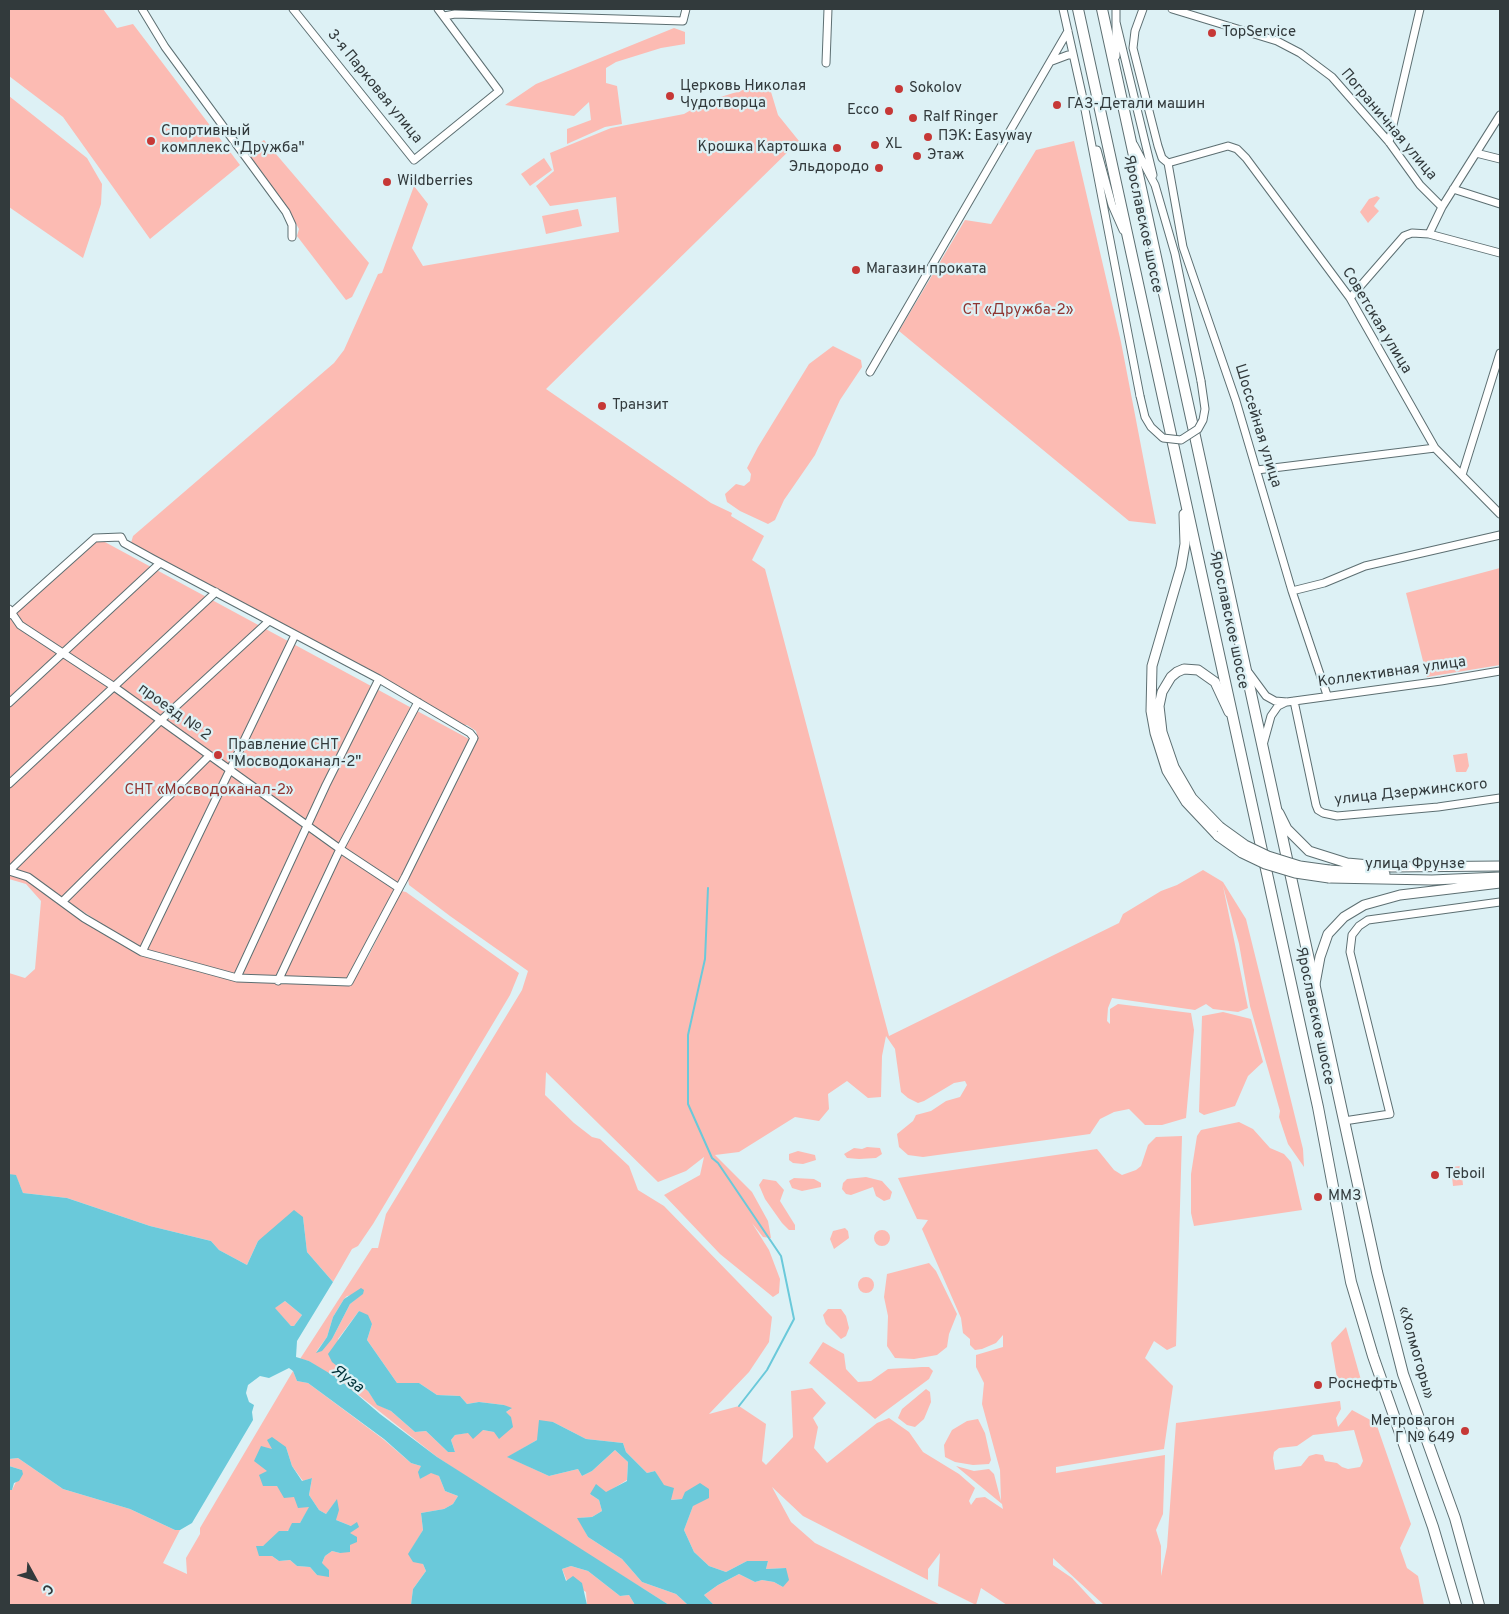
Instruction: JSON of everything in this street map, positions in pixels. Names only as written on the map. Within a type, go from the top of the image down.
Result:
[{"type":"highway","name":"Ярославское шоссе","points":[[1078,9],[1238,734],[1318,1107],[1342,1239],[1363,1326],[1433,1527],[1456,1605]]},
{"type":"highway","name":"Ярославское шоссе","points":[[1102,9],[1365,1221]]},
{"type":"highway","name":"«Холмогоры»","points":[[1365,1221],[1403,1374],[1455,1518],[1479,1605]]},
{"type":"main road","points":[[1181,478],[1186,525],[1185,544],[1181,567],[1152,666],[1151,711],[1155,733],[1168,771],[1186,802],[1242,853],[1265,864],[1295,873],[1329,874]]},
{"type":"main road","points":[[1219,831],[1192,798],[1181,781],[1167,750],[1162,732],[1159,706],[1162,692],[1171,676],[1184,669],[1198,670],[1207,674],[1220,691],[1238,734]]},
{"type":"main road","points":[[1277,809],[1287,829],[1299,843],[1315,853],[1347,863],[1392,867],[1500,866]]},
{"type":"main road","name":"улица Фрунзе","points":[[1329,874],[1500,871]]},
{"type":"main road","name":"улица Фрунзе","points":[[1329,874],[1432,880],[1500,877]]},
{"type":"main road","points":[[1315,984],[1321,950],[1328,934],[1344,916],[1364,905],[1400,895],[1500,883]]},
{"type":"street","points":[[142,9],[165,47],[286,212],[292,225],[292,237]]},
{"type":"street","name":"3-я Парковая улица","points":[[293,9],[414,160],[499,91],[444,16]]},
{"type":"street","points":[[438,9],[444,16],[455,14],[683,21],[686,9]]},
{"type":"street","points":[[826,63],[828,9]]},
{"type":"street","points":[[1063,9],[1082,94],[1145,417],[1150,427],[1163,438],[1181,440],[1198,429],[1203,420],[1205,409],[1175,254],[1155,186],[1137,102],[1116,22]]},
{"type":"street","name":"Шоссейная улица","points":[[1143,9],[1135,31],[1133,48],[1158,146],[1162,158],[1168,163],[1183,247],[1236,401],[1292,591],[1327,695]]},
{"type":"street","name":"Пограничная улица","points":[[1172,9],[1277,41],[1300,52],[1332,77],[1389,142],[1420,185],[1441,209]]},
{"type":"street","points":[[1389,142],[1420,9]]},
{"type":"street","points":[[1115,69],[1117,10]]},
{"type":"street","points":[[870,372],[987,168],[1052,61],[1068,30]]},
{"type":"street","points":[[1052,61],[1068,54],[1074,55]]},
{"type":"street","points":[[1082,94],[1112,205],[1133,254]]},
{"type":"street","points":[[1429,234],[1441,209],[1500,115]]},
{"type":"street","points":[[1131,139],[1155,186]]},
{"type":"street","name":"Советская улица","points":[[1168,163],[1216,148],[1228,146],[1237,149],[1252,165],[1350,298],[1435,448],[1500,514]]},
{"type":"street","points":[[1476,153],[1500,159]]},
{"type":"street","points":[[1453,189],[1500,204]]},
{"type":"street","points":[[1350,298],[1404,236],[1412,233],[1429,234],[1500,253]]},
{"type":"street","points":[[1462,475],[1500,353]]},
{"type":"street","points":[[1257,470],[1435,448]]},
{"type":"street","points":[[1292,591],[1324,583],[1365,566],[1500,535]]},
{"type":"street","points":[[10,612],[95,538],[121,537],[124,543],[160,563],[216,592],[270,621],[295,635],[378,679],[470,733],[474,738],[399,888],[349,982],[278,981],[237,978],[142,952],[84,918],[28,877],[9,871],[160,721],[270,621]]},
{"type":"street","points":[[9,703],[160,563]]},
{"type":"street","points":[[9,784],[216,592]]},
{"type":"street","name":"проезд № 2","points":[[10,612],[20,624],[113,686],[209,756],[308,824],[340,849],[399,888]]},
{"type":"street","points":[[142,952],[295,635]]},
{"type":"street","points":[[1246,669],[1266,696],[1275,701],[1290,701]]},
{"type":"street","name":"Коллективная улица","points":[[1290,701],[1441,682],[1500,671]]},
{"type":"street","points":[[238,975],[378,679]]},
{"type":"street","points":[[1263,746],[1270,716],[1278,706],[1290,701]]},
{"type":"street","name":"улица Дзержинского","points":[[1290,701],[1316,805],[1318,810],[1323,813],[1337,816],[1438,807],[1500,798]]},
{"type":"street","points":[[278,981],[340,849],[418,702]]},
{"type":"street","points":[[63,901],[209,756]]},
{"type":"street","points":[[1344,1121],[1390,1114],[1350,952],[1352,935],[1359,926],[1368,920],[1500,902]]},
{"type":"green space","name":"Спортивный комплекс \"Дружба\"","points":[[9,9],[103,9],[117,28],[133,24],[240,165],[150,239],[63,117],[9,76]]},
{"type":"green space","points":[[674,28],[685,32],[685,44],[661,48],[616,62],[606,68],[606,83],[617,86],[622,124],[605,127],[567,144],[567,129],[591,120],[589,102],[574,116],[505,105],[536,84]]},
{"type":"green space","points":[[768,82],[778,115],[799,141],[546,389],[711,503],[732,513],[731,516],[764,536],[752,560],[765,569],[889,1036],[1119,923],[1123,914],[1161,891],[1177,885],[1203,870],[1223,882],[1246,919],[1303,1149],[1304,1167],[1288,1144],[1279,1117],[1280,1111],[1250,1006],[1239,944],[1223,886],[1248,1008],[1238,1012],[1213,1009],[1206,1004],[1195,1010],[1112,998],[1108,1008],[1107,1021],[1110,1024],[1110,1009],[1118,1004],[1191,1013],[1194,1030],[1186,1118],[1162,1125],[1145,1125],[1129,1109],[1114,1112],[1100,1119],[1090,1134],[923,1157],[908,1155],[899,1147],[897,1134],[913,1121],[916,1115],[931,1111],[946,1101],[960,1097],[967,1085],[965,1081],[954,1083],[918,1103],[908,1098],[901,1092],[895,1049],[886,1036],[882,1056],[881,1097],[868,1098],[847,1081],[828,1094],[829,1109],[819,1121],[795,1117],[739,1152],[715,1155],[752,1192],[768,1221],[771,1238],[763,1237],[752,1223],[769,1250],[780,1279],[779,1293],[773,1297],[720,1254],[664,1195],[700,1175],[704,1157],[686,1171],[658,1182],[546,1072],[545,1095],[574,1123],[592,1137],[600,1139],[629,1166],[638,1190],[664,1206],[772,1317],[769,1342],[749,1372],[709,1414],[739,1406],[766,1424],[762,1461],[766,1465],[793,1437],[791,1391],[812,1388],[826,1403],[813,1418],[818,1427],[814,1448],[827,1463],[877,1423],[889,1418],[909,1432],[923,1452],[959,1474],[975,1488],[969,1501],[971,1505],[976,1498],[985,1497],[1003,1509],[1002,1504],[956,1466],[974,1471],[989,1469],[994,1474],[1001,1501],[1000,1470],[982,1404],[984,1383],[976,1367],[976,1355],[1003,1347],[1003,1335],[996,1343],[982,1349],[975,1350],[970,1345],[970,1339],[963,1333],[961,1318],[922,1229],[928,1220],[917,1219],[898,1178],[1097,1149],[1114,1170],[1122,1175],[1141,1166],[1148,1145],[1156,1137],[1182,1136],[1176,1346],[1167,1350],[1154,1341],[1145,1358],[1173,1386],[1164,1449],[1056,1467],[1056,1473],[1165,1455],[1163,1514],[1156,1530],[1161,1546],[1161,1576],[1167,1547],[1176,1423],[1340,1401],[1341,1409],[1336,1418],[1338,1427],[1352,1410],[1376,1423],[1411,1524],[1400,1548],[1407,1568],[1418,1576],[1424,1605],[1104,1605],[1053,1558],[1053,1565],[1072,1578],[1097,1605],[1007,1605],[981,1588],[976,1605],[938,1586],[940,1553],[928,1569],[928,1580],[803,1516],[772,1487],[791,1522],[815,1543],[941,1605],[714,1605],[704,1595],[739,1574],[755,1582],[762,1580],[774,1582],[783,1587],[786,1568],[766,1569],[768,1561],[747,1561],[726,1572],[709,1566],[694,1552],[684,1530],[693,1506],[682,1499],[670,1500],[655,1471],[647,1473],[626,1452],[623,1443],[586,1439],[553,1422],[537,1440],[508,1457],[549,1476],[578,1469],[582,1476],[592,1471],[615,1450],[628,1462],[627,1480],[606,1493],[590,1494],[599,1500],[602,1511],[592,1517],[578,1518],[588,1537],[622,1559],[642,1582],[676,1594],[688,1605],[669,1605],[500,1499],[437,1457],[360,1396],[309,1361],[300,1359],[372,1248],[378,1248],[386,1214],[522,990],[528,971],[409,885],[408,879],[477,735],[476,731],[467,725],[461,725],[382,677],[131,543],[133,536],[334,363],[344,350],[378,274],[382,273],[414,186],[428,204],[412,248],[423,266],[619,232],[616,197],[550,206],[536,186],[554,171],[550,153],[611,128],[684,114],[705,102]],"holes":[[[362,1294],[350,1304],[332,1339],[316,1352],[327,1337],[333,1317],[344,1299],[347,1296]],[[359,1311],[372,1324],[367,1340],[397,1383],[419,1383],[437,1395],[460,1396],[467,1404],[479,1402],[504,1405],[511,1409],[506,1412],[494,1432],[483,1430],[455,1435],[451,1440],[455,1452],[448,1452],[426,1431],[415,1432],[391,1411],[377,1404],[368,1391],[352,1377],[338,1339]],[[1354,1430],[1363,1461],[1360,1467],[1348,1469],[1337,1463],[1325,1461],[1323,1455],[1316,1454],[1309,1456],[1301,1466],[1275,1470],[1274,1452],[1279,1448],[1297,1446],[1313,1435]]]},
{"type":"green space","points":[[9,96],[87,158],[102,184],[101,204],[83,258],[9,207]]},
{"type":"green space","points":[[264,140],[369,263],[352,297],[346,300],[297,236],[299,229],[289,211],[247,152]]},
{"type":"green space","name":"СТ «Дружба-2»","points":[[1074,141],[1121,342],[1156,524],[1129,521],[899,331],[965,220],[991,224],[1036,150]]},
{"type":"green space","points":[[544,158],[552,170],[530,186],[521,174]]},
{"type":"green space","points":[[1377,196],[1380,198],[1374,206],[1379,211],[1368,223],[1360,212],[1369,199]]},
{"type":"green space","points":[[578,209],[582,226],[546,234],[542,216]]},
{"type":"green space","points":[[833,346],[861,360],[862,367],[840,400],[815,455],[784,500],[775,520],[768,524],[740,511],[727,502],[725,494],[736,484],[744,486],[750,481],[751,474],[747,468],[809,364]]},
{"type":"green space","name":"СНТ «Мосводоканал-2»","points":[[103,541],[469,739],[402,877],[347,979],[238,975],[143,951],[61,897],[9,868],[9,619],[94,542]]},
{"type":"green space","points":[[1500,568],[1500,665],[1427,677],[1406,593]]},
{"type":"green space","points":[[1467,753],[1469,766],[1466,772],[1456,772],[1453,755]]},
{"type":"green space","points":[[9,875],[27,879],[100,932],[142,954],[234,981],[350,985],[369,955],[401,891],[406,892],[519,973],[510,995],[373,1224],[358,1246],[352,1249],[333,1282],[307,1252],[303,1217],[258,1241],[247,1265],[219,1250],[211,1241],[150,1226],[67,1198],[23,1193],[16,1176],[9,1174],[9,973],[25,978],[35,969],[41,901],[26,884],[9,879]]},
{"type":"green space","points":[[1223,1012],[1251,1019],[1263,1062],[1248,1076],[1235,1106],[1204,1115],[1199,1112],[1202,1016]]},
{"type":"green space","points":[[1239,1122],[1253,1129],[1270,1148],[1284,1154],[1291,1162],[1302,1210],[1194,1226],[1191,1213],[1191,1174],[1197,1136],[1201,1130]]},
{"type":"green space","points":[[867,1147],[880,1148],[882,1154],[876,1158],[859,1159],[847,1158],[844,1154],[854,1148],[862,1149]]},
{"type":"green space","points":[[798,1151],[815,1155],[816,1160],[803,1164],[793,1163],[789,1160],[789,1154]]},
{"type":"green space","points":[[1461,1166],[1463,1185],[1453,1186],[1451,1167]]},
{"type":"green space","points":[[866,1177],[882,1181],[892,1192],[890,1199],[884,1201],[876,1196],[873,1187],[851,1195],[846,1194],[842,1189],[843,1183],[847,1179]]},
{"type":"green space","points":[[794,1178],[814,1179],[821,1183],[821,1187],[802,1191],[792,1188],[789,1181]]},
{"type":"green space","points":[[763,1179],[776,1181],[784,1190],[780,1201],[795,1225],[795,1230],[789,1230],[782,1223],[765,1199],[759,1185]]},
{"type":"green space","points":[[845,1228],[848,1231],[849,1238],[834,1249],[830,1239],[833,1231]]},
{"type":"green space","points":[[882,1230],[888,1232],[890,1238],[888,1244],[882,1246],[876,1244],[874,1238],[876,1232]]},
{"type":"green space","points":[[929,1263],[936,1271],[957,1314],[949,1334],[947,1347],[937,1355],[914,1359],[895,1358],[887,1346],[888,1316],[884,1297],[887,1274]]},
{"type":"green space","points":[[866,1277],[874,1285],[866,1293],[858,1285]]},
{"type":"green space","points":[[285,1301],[302,1315],[294,1326],[291,1326],[274,1308]]},
{"type":"green space","points":[[828,1309],[841,1309],[846,1316],[849,1328],[846,1336],[841,1339],[826,1324],[823,1315]]},
{"type":"green space","points":[[1346,1327],[1363,1387],[1342,1385],[1337,1378],[1331,1343]]},
{"type":"green space","points":[[823,1342],[844,1354],[846,1369],[858,1382],[871,1381],[888,1369],[929,1367],[933,1371],[929,1379],[875,1419],[809,1363]]},
{"type":"green space","points":[[293,1371],[297,1381],[308,1383],[383,1439],[411,1463],[421,1466],[420,1479],[431,1472],[439,1476],[445,1491],[458,1496],[453,1504],[444,1509],[421,1513],[423,1530],[409,1554],[423,1564],[426,1571],[413,1589],[411,1605],[9,1605],[9,1490],[12,1490],[22,1470],[9,1466],[9,1459],[18,1458],[63,1489],[130,1509],[175,1530],[180,1530],[163,1563],[187,1574],[186,1558],[200,1534],[200,1528]],"holes":[[[286,1447],[292,1466],[303,1481],[312,1478],[309,1495],[319,1510],[326,1514],[337,1500],[336,1520],[351,1526],[340,1553],[332,1551],[325,1556],[317,1575],[310,1567],[297,1566],[290,1560],[279,1561],[272,1556],[260,1556],[257,1546],[263,1546],[300,1523],[310,1507],[277,1486],[267,1471],[273,1450]]]},
{"type":"green space","points":[[926,1389],[930,1392],[931,1402],[924,1419],[915,1427],[907,1425],[898,1418],[902,1409]]},
{"type":"green space","points":[[978,1419],[985,1433],[991,1460],[989,1464],[973,1465],[955,1462],[945,1457],[944,1445],[952,1430],[967,1421]]},
{"type":"green space","points":[[571,1566],[588,1571],[620,1596],[629,1595],[635,1605],[587,1605],[586,1592],[567,1581],[562,1569]]},
{"type":"water","points":[[9,1174],[16,1175],[23,1193],[67,1198],[150,1226],[211,1241],[219,1250],[247,1265],[258,1241],[294,1210],[303,1217],[307,1252],[333,1282],[297,1341],[296,1357],[309,1361],[339,1379],[380,1414],[437,1457],[669,1605],[635,1605],[629,1595],[620,1596],[588,1571],[571,1566],[562,1569],[566,1581],[573,1576],[582,1583],[587,1605],[411,1605],[413,1589],[426,1571],[423,1564],[413,1562],[408,1554],[423,1530],[421,1513],[444,1509],[453,1504],[458,1496],[445,1491],[439,1476],[431,1473],[420,1479],[418,1472],[421,1466],[411,1463],[384,1439],[308,1383],[297,1381],[293,1371],[289,1368],[269,1378],[260,1376],[248,1385],[246,1393],[249,1402],[254,1405],[252,1412],[253,1420],[192,1523],[180,1530],[175,1530],[130,1509],[63,1489],[18,1458],[9,1459]],"holes":[[[285,1301],[302,1315],[294,1326],[291,1326],[275,1308]]]},
{"type":"water","points":[[361,1288],[364,1290],[363,1294],[350,1304],[332,1339],[322,1351],[316,1353],[327,1337],[333,1317],[344,1299]]},
{"type":"water","points":[[359,1311],[368,1315],[372,1324],[367,1340],[397,1383],[419,1383],[437,1395],[460,1396],[467,1404],[479,1402],[504,1405],[512,1408],[506,1412],[511,1417],[513,1427],[499,1439],[494,1432],[483,1430],[473,1439],[468,1433],[455,1435],[451,1440],[455,1452],[448,1452],[426,1431],[415,1432],[391,1411],[377,1405],[368,1391],[332,1362],[328,1354]]},
{"type":"water","points":[[539,1420],[553,1422],[586,1439],[623,1443],[626,1452],[647,1473],[655,1471],[664,1485],[674,1488],[671,1500],[682,1499],[685,1492],[700,1483],[709,1489],[709,1498],[693,1506],[684,1530],[694,1552],[709,1566],[726,1572],[747,1561],[768,1561],[766,1569],[786,1568],[789,1580],[783,1587],[774,1582],[762,1580],[755,1582],[739,1574],[704,1595],[714,1605],[688,1605],[676,1594],[642,1582],[622,1559],[588,1537],[577,1518],[592,1517],[602,1511],[599,1500],[590,1494],[596,1484],[606,1492],[627,1481],[628,1462],[615,1450],[592,1471],[582,1476],[578,1469],[549,1476],[507,1457],[537,1440]]},
{"type":"water","points":[[272,1437],[286,1447],[292,1466],[302,1481],[312,1478],[309,1495],[319,1510],[326,1514],[337,1499],[339,1510],[336,1520],[351,1526],[357,1522],[359,1527],[350,1533],[357,1537],[357,1542],[350,1545],[350,1552],[340,1553],[332,1551],[325,1556],[322,1563],[329,1570],[329,1577],[317,1575],[310,1567],[297,1566],[290,1560],[279,1561],[272,1556],[259,1556],[256,1546],[263,1546],[279,1531],[288,1531],[292,1523],[300,1523],[309,1507],[298,1508],[294,1497],[284,1498],[277,1486],[263,1486],[259,1475],[267,1471],[254,1461],[261,1446],[272,1449],[267,1440]]},
{"type":"water","points":[[9,1466],[22,1470],[23,1474],[19,1481],[14,1483],[12,1490],[9,1490]]},
{"type":"waterway","points":[[708,888],[705,959],[688,1035],[688,1104],[712,1158],[718,1163],[781,1256],[794,1319],[767,1370],[739,1406]]},
{"type":"place","name":"TopService","points":[[1212,33]]},
{"type":"place","name":"Sokolov","points":[[899,89]]},
{"type":"place","name":"Церковь Николая Чудотворца","points":[[670,96]]},
{"type":"place","name":"ГАЗ-Детали машин","points":[[1057,105]]},
{"type":"place","name":"Ecco","points":[[889,111]]},
{"type":"place","name":"Ralf Ringer","points":[[913,118]]},
{"type":"place","name":"ПЭК: Easyway","points":[[928,137]]},
{"type":"place","name":"Спортивный комплекс \"Дружба\"","points":[[151,141]]},
{"type":"place","name":"XL","points":[[875,145]]},
{"type":"place","name":"Крошка Картошка","points":[[837,148]]},
{"type":"place","name":"Этаж","points":[[917,156]]},
{"type":"place","name":"Эльдородо","points":[[879,168]]},
{"type":"place","name":"Wildberries","points":[[387,182]]},
{"type":"place","name":"Магазин проката","points":[[856,270]]},
{"type":"place","name":"Транзит","points":[[602,406]]},
{"type":"place","name":"Правление СНТ \"Мосводоканал-2\"","points":[[218,755]]},
{"type":"place","name":"Teboil","points":[[1435,1175]]},
{"type":"place","name":"ММЗ","points":[[1318,1197]]},
{"type":"place","name":"Роснефть","points":[[1318,1385]]},
{"type":"place","name":"Метровагон Г № 649","points":[[1465,1431]]},
{"type":"water label","name":"Яуза","points":[[347,1380]]}]
